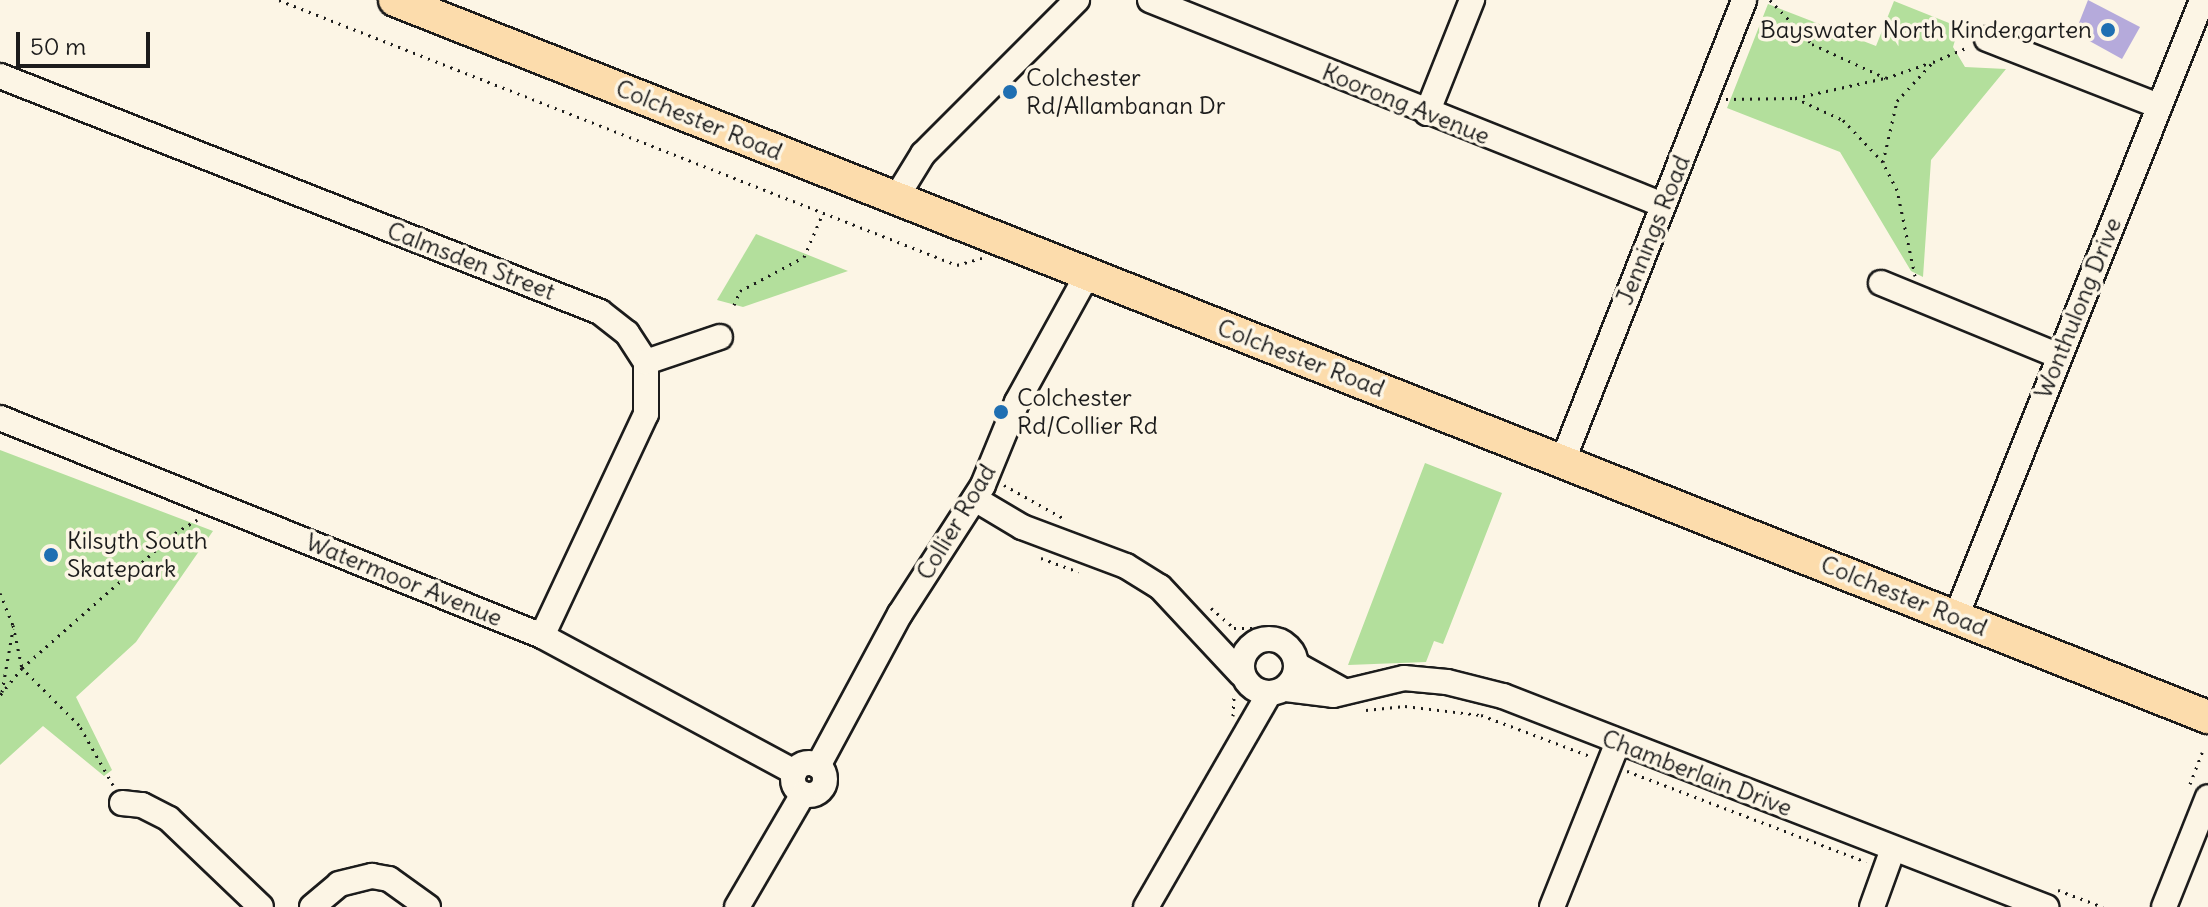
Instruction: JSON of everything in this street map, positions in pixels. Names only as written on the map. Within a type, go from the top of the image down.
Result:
[{"type":"main road","name":"Colchester Road","points":[[398,1],[2208,717]]},
{"type":"street","points":[[896,198],[923,154],[1077,0]]},
{"type":"street","name":"Koorong Avenue","points":[[1150,0],[1663,205]]},
{"type":"street","points":[[1427,113],[1472,0]]},
{"type":"street","name":"Jennings Road","points":[[1563,460],[1744,0]]},
{"type":"street","name":"Wonthulong Drive","points":[[1956,617],[2202,0]]},
{"type":"street","points":[[1987,39],[2159,106]]},
{"type":"street","name":"Calmsden Street","points":[[0,76],[600,312],[627,333],[646,362]]},
{"type":"street","name":"Collier Road","points":[[737,907],[806,777],[900,614],[975,499],[1017,402],[1087,275]]},
{"type":"street","points":[[1881,283],[2059,356]]},
{"type":"street","points":[[542,636],[646,414],[646,362],[720,337]]},
{"type":"street","name":"Watermoor Avenue","points":[[0,418],[542,636],[806,777]]},
{"type":"street","points":[[975,499],[1022,527],[1126,566],[1160,587],[1192,619],[1216,653],[1255,686]]},
{"type":"street","points":[[1192,619],[1228,640],[1282,642],[1297,665],[1348,701]]},
{"type":"street","points":[[1146,907],[1228,765],[1255,686],[1245,656],[1255,642]]},
{"type":"street","points":[[1228,765],[1241,718],[1255,686],[1297,665]]},
{"type":"street","name":"Chamberlain Drive","points":[[1255,686],[1348,701],[1404,678],[1447,682],[1503,696],[1614,753],[1893,849],[2046,907]]},
{"type":"street","points":[[1552,907],[1614,753]]},
{"type":"street","points":[[2164,907],[2208,797]]},
{"type":"street","points":[[122,803],[142,805],[169,819],[261,907]]},
{"type":"street","points":[[1872,907],[1893,849]]},
{"type":"street","points":[[312,907],[339,884],[372,876],[389,879],[428,907]]},
{"type":"path","points":[[279,0],[957,265],[980,262]]},
{"type":"path","points":[[1770,0],[1812,44],[1886,78]]},
{"type":"path","points":[[1704,101],[1795,98],[1886,78],[1987,39]]},
{"type":"path","points":[[1883,162],[1897,101],[1933,62]]},
{"type":"path","points":[[1795,98],[1843,120],[1883,162],[1903,213],[1919,299]]},
{"type":"path","points":[[734,305],[740,291],[804,257],[823,213]]},
{"type":"path","points":[[1,694],[22,668],[175,533],[221,506]]},
{"type":"path","points":[[1037,556],[1080,573]]},
{"type":"path","points":[[0,593],[13,625],[22,668],[79,725],[122,803]]},
{"type":"path","points":[[1,694],[13,625]]},
{"type":"path","points":[[1241,718],[1231,714],[1236,704],[1255,686]]},
{"type":"path","points":[[1348,701],[1481,715],[1614,753],[1870,864]]},
{"type":"green space","points":[[1894,1],[1959,27],[1953,47],[1965,67],[2006,69],[1931,160],[1923,277],[1911,271],[1840,152],[1727,108],[1768,4],[1876,46]]},
{"type":"green space","points":[[756,234],[848,271],[743,307],[717,300]]},
{"type":"green space","points":[[0,450],[213,531],[136,642],[76,697],[112,770],[104,776],[43,726],[0,765]]},
{"type":"green space","points":[[1425,463],[1502,493],[1443,644],[1434,641],[1426,662],[1348,665]]},
{"type":"building","name":"Bayswater North Kindergarten","points":[[2088,0],[2140,27],[2122,59],[2075,33]]},
{"type":"place","name":"Bayswater North Kindergarten","points":[[2108,30]]},
{"type":"place","name":"Colchester Rd/Allambanan Dr","points":[[1010,92]]},
{"type":"place","name":"Colchester Rd/Collier Rd","points":[[1001,412]]},
{"type":"place","name":"Kilsyth South Skatepark","points":[[51,555]]}]
